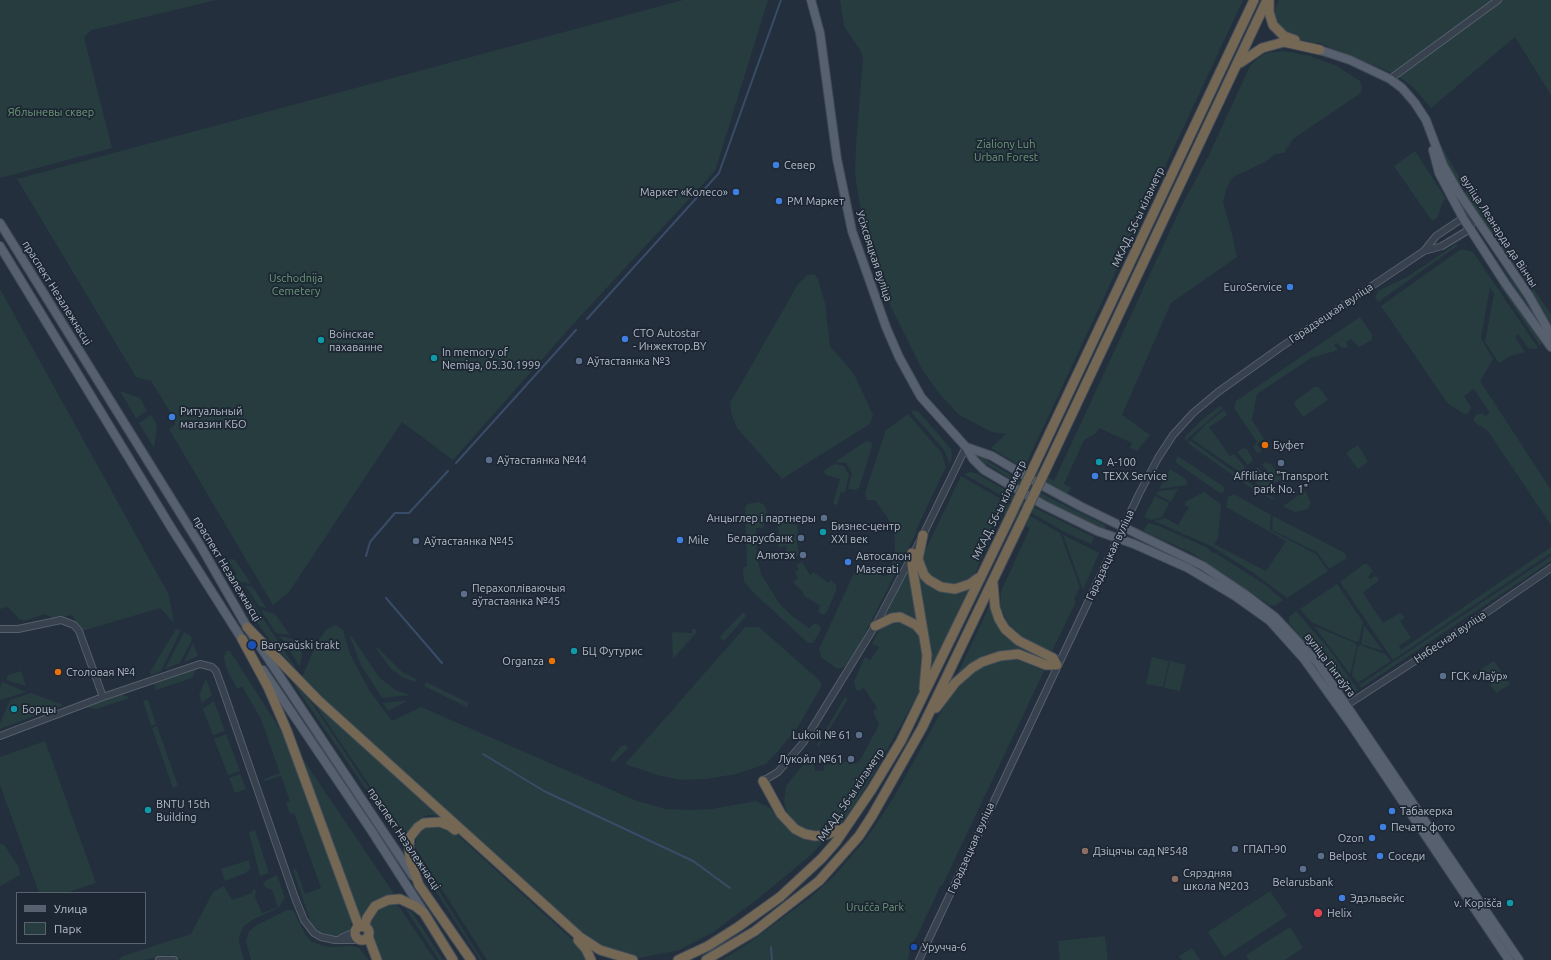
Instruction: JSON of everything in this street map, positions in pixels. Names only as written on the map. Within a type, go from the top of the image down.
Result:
[{"type":"highway","name":"МКАД, 56-ы кіламетр","points":[[678,960],[708,946],[738,927],[780,897],[822,858],[848,826],[901,741],[923,698],[979,577],[1009,519],[1254,0]]},
{"type":"highway","points":[[1268,0],[1272,25],[1280,33],[1287,38],[1315,46],[1320,50]]},
{"type":"highway","points":[[706,960],[755,931],[819,881],[837,862],[872,816],[922,728],[1268,0]]},
{"type":"highway","points":[[1237,65],[1262,48],[1284,42],[1320,50]]},
{"type":"highway","points":[[923,535],[918,559],[922,571],[929,580],[941,587],[955,588],[970,584],[979,577]]},
{"type":"highway","points":[[912,553],[912,565],[927,655],[923,698]]},
{"type":"highway","points":[[922,728],[955,684],[972,668],[982,662],[1000,656],[1018,654],[1046,665],[1057,665],[1053,658],[1025,645],[1006,629],[999,618],[995,607],[993,594],[994,579]]},
{"type":"highway","points":[[875,626],[892,618],[900,617],[916,625],[923,634]]},
{"type":"highway","points":[[247,627],[318,700],[580,937],[600,950],[633,960]]},
{"type":"highway","points":[[242,639],[268,687],[287,731],[373,960]]},
{"type":"highway","points":[[763,782],[781,814],[795,829],[805,834],[820,835],[848,826]]},
{"type":"highway","points":[[420,885],[410,860],[409,846],[413,831],[424,823],[432,822],[450,826],[580,942],[590,956],[591,960]]},
{"type":"highway","name":"праспект Незалежнасці","points":[[420,885],[471,960]]},
{"type":"highway","points":[[362,933],[371,911],[375,906],[388,900],[400,899],[415,906],[424,913]]},
{"type":"highway","name":"праспект Незалежнасці","points":[[424,913],[453,960]]},
{"type":"highway","points":[[362,933],[377,960]]},
{"type":"highway","points":[[672,960],[678,960]]},
{"type":"main road","name":"Усіхсвяцкая вуліца","points":[[811,0],[820,33],[842,189],[852,231],[886,327],[910,379],[921,397],[966,447],[973,459],[984,470],[1026,495]]},
{"type":"main road","points":[[1320,50],[1350,60],[1390,79],[1402,88],[1416,103],[1429,128]]},
{"type":"main road","name":"вуліца Леанарда да Вінчы","points":[[1429,128],[1443,165],[1474,217],[1529,296],[1551,335]]},
{"type":"main road","name":"вуліца Леанарда да Вінчы","points":[[1429,128],[1439,173],[1463,218],[1551,347]]},
{"type":"main road","name":"праспект Незалежнасці","points":[[0,223],[200,545],[247,627],[420,885]]},
{"type":"main road","name":"праспект Незалежнасці","points":[[0,246],[172,529],[242,639],[371,830],[424,913]]},
{"type":"main road","name":"Усіхсвяцкая вуліца","points":[[966,447],[992,456],[1034,481]]},
{"type":"main road","name":"вуліца Гінтаўта","points":[[1034,481],[1123,528],[1203,566],[1268,610],[1290,632],[1316,662],[1343,707],[1509,960]]},
{"type":"main road","name":"вуліца Гінтаўта","points":[[1026,495],[1097,531],[1188,568],[1257,611],[1274,626],[1304,659],[1343,707],[1519,960]]},
{"type":"street","points":[[1390,79],[1498,0]]},
{"type":"street","points":[[1470,229],[1474,217]]},
{"type":"street","name":"Гарадзецкая вуліца","points":[[919,960],[930,934],[970,855],[980,827],[1123,528],[1158,458],[1173,435],[1193,413],[1218,392],[1281,347],[1424,251],[1436,236],[1463,218],[1474,217]]},
{"type":"street","name":"Гарадзецкая вуліца","points":[[1424,251],[1442,246],[1470,229]]},
{"type":"street","points":[[763,782],[778,772],[803,743],[875,626],[912,553],[923,535],[966,447]]},
{"type":"street","name":"Нябесная вуліца","points":[[1343,707],[1438,646],[1551,568]]},
{"type":"street","points":[[0,629],[18,629],[61,620],[74,625],[79,631],[103,697]]},
{"type":"street","points":[[0,736],[103,697],[200,664],[206,664],[214,668],[304,920],[314,933],[335,940],[362,933]]},
{"type":"street","points":[[335,940],[362,933]]},
{"type":"street","points":[[159,960],[174,960]]},
{"type":"green space","name":"Яблыневы сквер","points":[[0,0],[216,0],[92,30],[84,37],[112,148],[0,178]]},
{"type":"green space","name":"Uschodnija Cemetery","points":[[683,0],[768,0],[715,171],[575,322],[453,460],[402,422],[289,592],[273,605],[169,429],[175,425],[175,420],[151,381],[136,377],[17,179]]},
{"type":"green space","name":"Zialiony Luh Urban Forest","points":[[840,0],[1243,0],[1026,464],[1054,481],[1182,205],[1208,157],[1250,66],[1266,53],[1284,51],[1310,56],[1337,66],[1360,81],[1362,87],[1361,93],[1293,139],[1284,153],[1275,154],[1265,162],[1233,177],[1227,187],[1223,202],[1237,257],[1171,303],[1122,415],[1150,435],[1137,451],[1130,448],[1132,443],[1099,428],[1095,434],[1084,440],[1064,484],[1071,488],[1067,495],[991,448],[1006,434],[992,432],[959,415],[938,392],[923,371],[890,305],[872,254],[859,200],[855,174],[863,57],[844,26]]},
{"type":"green space","points":[[1279,0],[1551,0],[1551,95],[1515,37],[1431,108],[1414,88],[1397,75],[1317,42],[1316,44],[1283,34],[1276,25],[1273,15]]},
{"type":"green space","points":[[1441,146],[1465,186],[1459,190],[1444,159]]},
{"type":"green space","points":[[1415,151],[1446,199],[1443,201],[1437,218],[1432,221],[1394,166]]},
{"type":"green space","points":[[1468,190],[1495,231],[1492,233],[1462,194]]},
{"type":"green space","points":[[1499,237],[1530,283],[1524,283],[1495,239]]},
{"type":"green space","points":[[1456,244],[1457,246],[1378,302],[1375,297],[1378,291],[1407,277]]},
{"type":"green space","points":[[1486,245],[1525,298],[1540,323],[1539,323]]},
{"type":"green space","points":[[1461,249],[1473,252],[1538,348],[1528,348],[1518,334],[1515,337],[1525,352],[1510,356],[1499,363],[1485,342],[1494,294],[1490,287],[1481,338],[1493,359],[1480,381],[1551,490],[1551,525],[1488,431],[1474,422],[1474,418],[1477,414],[1483,414],[1485,416],[1490,413],[1474,389],[1464,396],[1471,407],[1469,413],[1464,414],[1448,404],[1381,306]]},
{"type":"green space","points":[[814,274],[818,279],[825,303],[830,346],[854,374],[873,415],[870,424],[782,479],[737,428],[731,413],[730,403],[798,284],[807,275]]},
{"type":"green space","points":[[1501,285],[1519,307],[1542,341],[1540,346],[1500,286]]},
{"type":"green space","points":[[1533,288],[1551,314],[1551,328],[1530,291]]},
{"type":"green space","points":[[0,289],[169,595],[174,623],[160,608],[82,631],[72,615],[55,619],[45,614],[24,621],[19,619],[8,607],[0,609]]},
{"type":"green space","points":[[1360,317],[1372,334],[1372,340],[1359,347],[1351,339],[1346,342],[1348,347],[1342,348],[1337,343],[1334,345],[1338,350],[1311,358],[1257,394],[1252,420],[1264,439],[1257,444],[1262,452],[1257,453],[1253,447],[1257,442],[1234,408],[1236,401]]},
{"type":"green space","points":[[1314,387],[1319,387],[1328,400],[1303,417],[1294,404],[1295,401]]},
{"type":"green space","points":[[120,391],[140,398],[147,411],[136,418]]},
{"type":"green space","points":[[1220,406],[1223,408],[1185,441],[1185,437],[1203,419]]},
{"type":"green space","points":[[914,410],[919,412],[951,449],[952,457],[950,464],[944,450],[911,412]]},
{"type":"green space","points":[[1224,410],[1227,415],[1209,427],[1230,456],[1234,454],[1245,467],[1242,471],[1238,471],[1192,439],[1206,424]]},
{"type":"green space","points":[[908,414],[941,452],[946,467],[916,530],[917,531],[859,645],[845,666],[839,669],[822,658],[819,649],[856,569],[863,568],[886,577],[895,555],[895,538],[889,520],[875,500],[867,500],[865,493],[886,430]]},
{"type":"green space","points":[[151,415],[157,425],[154,448],[139,423]]},
{"type":"green space","points":[[866,441],[871,442],[872,447],[859,488],[855,490],[848,489],[852,473],[846,463],[835,462]]},
{"type":"green space","points":[[1188,441],[1191,441],[1262,492],[1274,498],[1273,500],[1251,488],[1189,444]]},
{"type":"green space","points":[[1358,445],[1368,462],[1358,469],[1346,453]]},
{"type":"green space","points":[[1243,448],[1247,449],[1253,460],[1248,465],[1237,452]]},
{"type":"green space","points":[[1178,456],[1224,487],[1224,492],[1220,493],[1175,462]]},
{"type":"green space","points":[[981,457],[1050,498],[1105,525],[1106,528],[1103,529],[1048,502],[980,460]]},
{"type":"green space","points":[[1265,462],[1267,464],[1270,463],[1285,483],[1283,484],[1280,480],[1275,483],[1262,464]]},
{"type":"green space","points":[[834,464],[844,466],[849,475],[845,493],[841,492],[837,505],[833,504],[840,479],[826,475],[823,471]]},
{"type":"green space","points":[[1258,467],[1272,485],[1268,490],[1265,490],[1248,477],[1248,474]]},
{"type":"green space","points":[[1170,469],[1186,479],[1187,485],[1159,489]]},
{"type":"green space","points":[[970,472],[978,474],[1039,510],[1094,537],[1091,544],[1063,531],[964,474]]},
{"type":"green space","points":[[961,476],[1060,533],[1080,587],[1074,599],[1076,602],[1052,651],[1019,637],[1008,626],[1000,603],[1001,591],[1030,528],[1002,512],[973,578],[954,585],[942,584],[932,578],[928,572],[922,557]]},
{"type":"green space","points":[[1178,489],[1171,502],[1156,494],[1158,491]]},
{"type":"green space","points":[[1305,491],[1311,502],[1308,509],[1295,512],[1283,506]]},
{"type":"green space","points":[[1204,492],[1221,504],[1218,539],[1214,544],[1266,571],[1286,541],[1226,507],[1228,497],[1234,494],[1271,515],[1270,530],[1316,554],[1328,571],[1287,598],[1255,574],[1211,546],[1154,521],[1165,518],[1178,525],[1189,507],[1185,505],[1185,502]]},
{"type":"green space","points":[[1155,496],[1169,503],[1162,517],[1151,520],[1144,517]]},
{"type":"green space","points":[[759,502],[764,505],[767,511],[763,528],[756,528],[757,558],[761,574],[779,603],[792,616],[809,628],[815,623],[820,626],[821,630],[813,643],[808,643],[744,582],[743,567],[747,567],[745,507],[747,504]]},
{"type":"green space","points":[[1273,516],[1345,553],[1347,558],[1329,569],[1317,552],[1272,530]]},
{"type":"green space","points":[[779,521],[798,525],[797,541],[799,555],[794,556],[792,552],[787,553],[786,546],[778,547],[779,530],[777,529]]},
{"type":"green space","points":[[1148,523],[1159,526],[1208,548],[1211,552],[1217,554],[1267,586],[1283,600],[1276,605],[1271,606],[1192,553],[1143,531]]},
{"type":"green space","points":[[1063,535],[1099,553],[1083,590]]},
{"type":"green space","points":[[1551,547],[1551,553],[1393,660],[1340,582],[1364,564],[1367,564],[1373,571],[1368,577],[1370,579],[1376,576],[1379,580],[1363,593],[1383,623],[1400,613],[1405,617],[1400,621],[1411,638],[1399,646],[1401,650]]},
{"type":"green space","points":[[1551,556],[1551,561],[1361,688],[1359,685]]},
{"type":"green space","points":[[233,559],[236,561],[251,584],[233,580],[231,578],[237,574],[228,560]]},
{"type":"green space","points":[[802,562],[810,575],[813,572],[829,583],[831,580],[836,585],[836,591],[827,612],[824,615],[818,612],[820,606],[803,595],[804,593],[793,582],[798,578],[795,572],[799,569],[796,565]]},
{"type":"green space","points":[[910,565],[917,622],[901,614],[886,614]]},
{"type":"green space","points":[[917,568],[926,583],[939,592],[955,593],[970,589],[929,676]]},
{"type":"green space","points":[[231,583],[239,584],[243,588],[298,672],[268,638]]},
{"type":"green space","points":[[1337,584],[1363,622],[1359,641],[1356,642],[1311,622],[1300,609]]},
{"type":"green space","points":[[245,585],[253,587],[266,608],[259,606]]},
{"type":"green space","points":[[991,603],[1001,629],[1006,637],[1046,658],[1045,660],[1018,649],[1006,650],[972,662],[956,677]]},
{"type":"green space","points":[[261,610],[275,614],[290,635],[276,633]]},
{"type":"green space","points":[[1296,611],[1329,649],[1358,690],[1352,694],[1341,691],[1320,659],[1289,623],[1289,617]]},
{"type":"green space","points":[[743,612],[746,616],[724,641],[720,637]]},
{"type":"green space","points":[[895,622],[907,623],[919,633],[924,651],[921,686],[917,696],[870,780],[846,818],[841,823],[829,830],[814,831],[803,828],[795,824],[787,812],[784,802],[786,786],[810,756],[814,759],[815,771],[824,770],[824,765],[835,764],[835,760],[839,756],[842,762],[848,762],[849,765],[859,762],[879,725],[873,711],[877,708],[864,688],[858,691],[856,690],[854,681],[865,657],[870,660],[879,647],[872,644],[878,632],[883,626]]},
{"type":"green space","points":[[336,625],[343,630],[350,654],[369,690],[392,721],[421,707],[637,801],[666,809],[691,810],[712,809],[756,801],[770,808],[783,824],[796,836],[814,841],[827,837],[812,854],[759,898],[712,933],[679,950],[639,958],[594,944],[301,680],[317,642],[327,629]]},
{"type":"green space","points":[[1364,625],[1383,651],[1361,644]]},
{"type":"green space","points":[[1314,626],[1355,643],[1357,646],[1350,674]]},
{"type":"green space","points":[[745,627],[759,627],[819,680],[822,685],[798,727],[780,749],[766,764],[736,774],[706,779],[682,780],[661,776],[625,764]]},
{"type":"green space","points":[[176,629],[181,630],[161,671],[151,675],[150,672]]},
{"type":"green space","points":[[692,629],[696,629],[696,633],[673,659],[672,632],[692,633]]},
{"type":"green space","points":[[184,632],[191,636],[192,640],[180,663],[165,669]]},
{"type":"green space","points":[[349,635],[352,637],[379,677],[395,690],[410,695],[382,698],[361,665]]},
{"type":"green space","points":[[280,636],[293,639],[302,653],[300,667]]},
{"type":"green space","points":[[193,643],[198,656],[184,662]]},
{"type":"green space","points":[[1360,645],[1385,654],[1391,661],[1358,683],[1352,675],[1358,646]]},
{"type":"green space","points":[[376,648],[378,648],[402,672],[416,679],[416,682],[402,677],[391,669]]},
{"type":"green space","points":[[226,651],[230,651],[276,723],[283,735],[299,774],[350,913],[351,927],[348,932],[339,936],[333,936],[320,932],[311,923],[293,870],[296,869],[305,894],[321,888],[294,813],[290,814],[286,802],[290,801],[281,776],[265,781],[264,779],[280,773],[261,719],[242,686],[237,689],[226,668],[224,658]]},
{"type":"green space","name":"Uručča Park","points":[[1012,657],[1024,658],[1045,669],[943,884],[940,887],[910,948],[908,960],[722,960],[753,940],[812,896],[834,876],[866,839],[894,797],[947,701],[971,674],[984,665]]},
{"type":"green space","points":[[1152,657],[1169,661],[1163,687],[1146,684]]},
{"type":"green space","points":[[1170,661],[1186,665],[1180,691],[1164,688]]},
{"type":"green space","points":[[1494,661],[1510,684],[1496,693],[1480,670]]},
{"type":"green space","points":[[280,664],[299,684],[407,845],[407,849]]},
{"type":"green space","points":[[197,668],[192,678],[156,690],[154,684]]},
{"type":"green space","points":[[21,671],[26,686],[6,680],[8,675]]},
{"type":"green space","points":[[206,679],[212,695],[202,703],[199,695]]},
{"type":"green space","points":[[2,682],[26,692],[0,700],[0,688]]},
{"type":"green space","points":[[426,682],[469,703],[467,707],[424,686]]},
{"type":"green space","points":[[301,684],[441,816],[428,815],[423,817],[412,827],[407,841]]},
{"type":"green space","points":[[31,693],[63,705],[0,729],[0,723],[10,700]]},
{"type":"green space","points":[[122,694],[130,698],[96,709],[86,707]]},
{"type":"green space","points":[[845,697],[848,699],[819,746],[817,745]]},
{"type":"green space","points":[[148,700],[156,724],[151,726],[143,701]]},
{"type":"green space","points":[[214,701],[225,731],[213,735],[203,709]]},
{"type":"green space","points":[[407,701],[388,711],[383,703]]},
{"type":"green space","points":[[157,726],[178,786],[173,788],[152,728]]},
{"type":"green space","points":[[226,734],[240,771],[228,775],[214,739]]},
{"type":"green space","points":[[45,741],[96,883],[69,892],[39,892],[0,785],[0,757]]},
{"type":"green space","points":[[626,745],[628,748],[614,762],[610,760],[621,746]]},
{"type":"green space","points":[[294,746],[395,895],[386,896],[367,910],[362,919]]},
{"type":"green space","points":[[240,774],[246,789],[235,793],[229,778]]},
{"type":"green space","points":[[439,825],[453,831],[578,945],[587,960],[487,960],[415,847],[417,837],[425,826]]},
{"type":"green space","points":[[255,830],[269,873],[260,876],[249,832]]},
{"type":"green space","points":[[0,844],[4,845],[19,867],[20,875],[0,886]]},
{"type":"green space","points":[[416,854],[482,960],[480,960],[428,879]]},
{"type":"green space","points":[[249,860],[250,868],[246,873],[225,881],[221,869]]},
{"type":"green space","points":[[277,875],[285,898],[278,908],[254,919],[244,926],[239,936],[239,942],[244,960],[182,960],[169,955],[144,960],[118,960],[123,956],[191,934],[213,892],[224,886],[232,900],[252,893],[254,889],[256,891],[255,897],[262,913],[278,907],[272,890],[265,887],[263,882]]},
{"type":"green space","points":[[1270,891],[1287,916],[1224,957],[1208,932]]},
{"type":"green space","points":[[390,904],[398,905],[435,960],[380,960],[369,930],[370,920],[377,910]]},
{"type":"green space","points":[[405,908],[412,912],[443,960],[439,960]]},
{"type":"green space","points":[[287,910],[293,910],[305,934],[312,942],[329,947],[352,946],[359,948],[369,960],[251,960],[246,941],[249,931],[257,925]]},
{"type":"green space","points":[[1290,927],[1303,948],[1285,960],[1249,960],[1246,955]]},
{"type":"green space","points":[[1105,936],[1108,960],[1060,960],[1058,941]]},
{"type":"green space","points":[[1192,948],[1200,960],[1182,960],[1179,956]]},
{"type":"waterway","points":[[587,319],[719,173],[781,0]]},
{"type":"waterway","points":[[456,463],[576,330]]},
{"type":"waterway","points":[[366,556],[370,542],[395,513],[409,513],[448,471]]},
{"type":"waterway","points":[[386,598],[442,663]]},
{"type":"waterway","points":[[483,754],[544,791],[693,861],[730,888]]},
{"type":"waterway","points":[[771,947],[772,960]]},
{"type":"place","name":"Север","points":[[776,165]]},
{"type":"place","name":"Маркет «Колесо»","points":[[736,192]]},
{"type":"place","name":"РМ Маркет","points":[[779,201]]},
{"type":"place","name":"EuroService","points":[[1290,287]]},
{"type":"place","name":"СТО Autostar - Инжектор.BY","points":[[625,339]]},
{"type":"place","name":"Воінскае пахаванне","points":[[321,340]]},
{"type":"place","name":"In memory of Nemiga, 05.30.1999","points":[[434,358]]},
{"type":"place","name":"Аўтастаянка №3","points":[[579,361]]},
{"type":"place","name":"Ритуальный магазин КБО","points":[[172,417]]},
{"type":"place","name":"Буфет","points":[[1265,445]]},
{"type":"place","name":"Аўтастаянка №44","points":[[489,460]]},
{"type":"place","name":"A-100","points":[[1099,462]]},
{"type":"place","name":"Affiliate \"Transport park No. 1\"","points":[[1281,463]]},
{"type":"place","name":"TEXX Service","points":[[1095,476]]},
{"type":"place","name":"Анцыглер і партнеры","points":[[824,518]]},
{"type":"place","name":"Бизнес-центр XXI век","points":[[823,532]]},
{"type":"place","name":"Беларусбанк","points":[[801,538]]},
{"type":"place","name":"Mile","points":[[680,540]]},
{"type":"place","name":"Аўтастаянка №45","points":[[416,541]]},
{"type":"place","name":"Алютэх","points":[[803,555]]},
{"type":"place","name":"Автосалон Maserati","points":[[848,562]]},
{"type":"place","name":"Перахопліваючыя аўтастаянка №45","points":[[464,594]]},
{"type":"place","name":"Barysaŭski trakt","points":[[252,645]]},
{"type":"place","name":"БЦ Футурис","points":[[574,651]]},
{"type":"place","name":"Organza","points":[[552,661]]},
{"type":"place","name":"Столовая №4","points":[[58,672]]},
{"type":"place","name":"ГСК «Лаўр»","points":[[1443,676]]},
{"type":"place","name":"Борцы","points":[[14,709]]},
{"type":"place","name":"Lukoil № 61","points":[[859,735]]},
{"type":"place","name":"Лукойл №61","points":[[851,759]]},
{"type":"place","name":"BNTU 15th Building","points":[[148,810]]},
{"type":"place","name":"Табакерка","points":[[1392,811]]},
{"type":"place","name":"Печать фото","points":[[1383,827]]},
{"type":"place","name":"Ozon","points":[[1372,838]]},
{"type":"place","name":"ГПАП-90","points":[[1235,849]]},
{"type":"place","name":"Дзіцячы сад №548","points":[[1085,851]]},
{"type":"place","name":"Belpost","points":[[1321,856]]},
{"type":"place","name":"Соседи","points":[[1380,856]]},
{"type":"place","name":"Belarusbank","points":[[1303,869]]},
{"type":"place","name":"Сярэдняя школа №203","points":[[1175,879]]},
{"type":"place","name":"Эдэльвейс","points":[[1342,898]]},
{"type":"place","name":"v. Kopišča","points":[[1510,903]]},
{"type":"place","name":"Helix","points":[[1318,913]]},
{"type":"place","name":"Уручча-6","points":[[914,947]]}]
